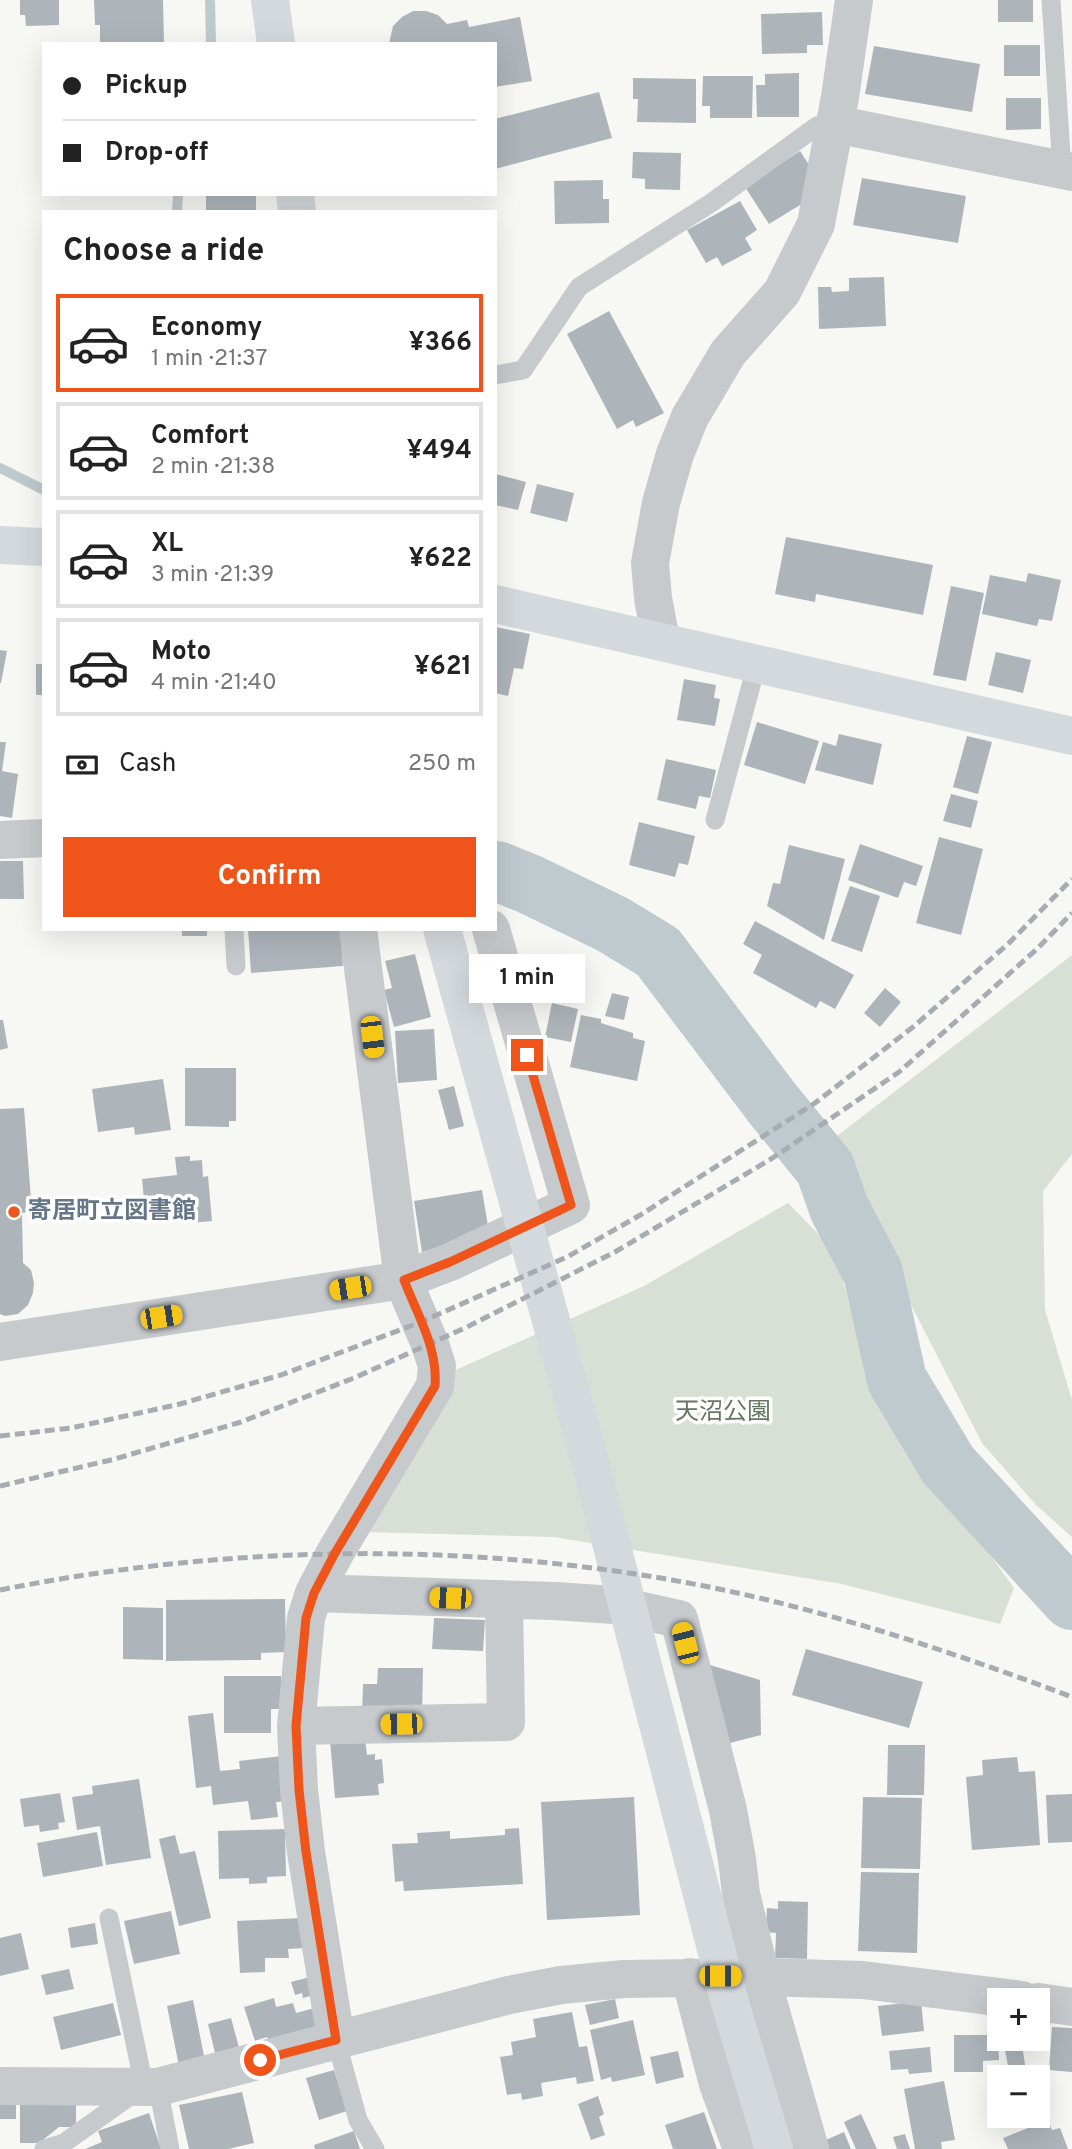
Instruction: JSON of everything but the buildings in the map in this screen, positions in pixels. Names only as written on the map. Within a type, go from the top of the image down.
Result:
[{"type":"street","points":[[270,0],[276,42]]},
{"type":"street","points":[[661,641],[650,563],[661,503],[690,416],[728,353],[782,292],[816,224],[854,0]]},
{"type":"street","points":[[835,124],[1067,171]]},
{"type":"street","points":[[0,545],[42,547]]},
{"type":"street","points":[[497,604],[1072,736]]},
{"type":"street","points":[[0,840],[42,838]]},
{"type":"street","points":[[336,2040],[306,1852],[299,1790],[296,1726],[306,1618],[314,1593],[345,1535],[435,1386],[437,1366],[404,1280],[358,931]]},
{"type":"street","points":[[443,931],[589,1457],[730,2003],[774,2149]]},
{"type":"street","points":[[0,1342],[404,1280],[450,1262],[571,1205],[492,931]]},
{"type":"street","points":[[314,1593],[615,1605],[679,1619],[728,1810],[741,1894],[761,1977],[810,2149]]},
{"type":"street","points":[[296,1726],[506,1722],[505,1600]]},
{"type":"street","points":[[690,1977],[718,2084],[742,2149]]},
{"type":"street","points":[[0,2086],[151,2086],[561,1984],[624,1979],[761,1977],[863,1980],[987,1996]]},
{"type":"street","points":[[1050,2004],[1072,2007]]},
{"type":"lane","points":[[1051,0],[1067,171]]},
{"type":"lane","points":[[497,375],[523,370],[579,287],[711,203],[817,126],[835,124]]},
{"type":"lane","points":[[715,820],[757,663]]},
{"type":"lane","points":[[234,931],[236,966]]},
{"type":"lane","points":[[109,1918],[151,2086],[170,2149]]},
{"type":"lane","points":[[336,2040],[358,2120],[378,2149]]},
{"type":"lane","points":[[44,2149],[64,2143],[151,2086]]},
{"type":"green space","points":[[1072,955],[1072,1154],[1043,1191],[1045,1310],[1072,1400],[1072,1537],[1036,1505],[982,1443],[828,1143]]},
{"type":"green space","name":"天沼公園","points":[[788,1203],[835,1251],[873,1394],[1014,1588],[1000,1624],[842,1584],[554,1537],[362,1532],[449,1373],[644,1286]]},
{"type":"waterway","points":[[210,0],[211,42]]},
{"type":"waterway","points":[[177,210],[178,196]]},
{"type":"waterway","points":[[0,468],[42,489]]},
{"type":"waterway","points":[[497,871],[612,924],[658,952],[772,1103],[825,1168],[839,1208],[873,1273],[897,1380],[948,1465],[1072,1600]]},
{"type":"railway","points":[[0,1436],[71,1428],[180,1404],[281,1375],[421,1322],[567,1257],[642,1214],[815,1103],[913,1027],[1008,944],[1072,879]]},
{"type":"railway","points":[[0,1486],[115,1459],[241,1422],[354,1378],[467,1327],[615,1252],[771,1159],[899,1072],[1037,949],[1072,913]]},
{"type":"railway","points":[[0,1590],[83,1575],[251,1557],[420,1554],[588,1567],[723,1590],[824,1615],[974,1661],[1072,1697]]},
{"type":"place","name":"寄居町立図書館","points":[[14,1212]]},
{"type":"route","points":[[260,2060],[336,2040],[306,1852],[296,1726],[306,1618],[314,1593],[345,1535],[435,1386],[437,1366],[404,1280],[450,1262],[571,1205],[527,1055]]}]
